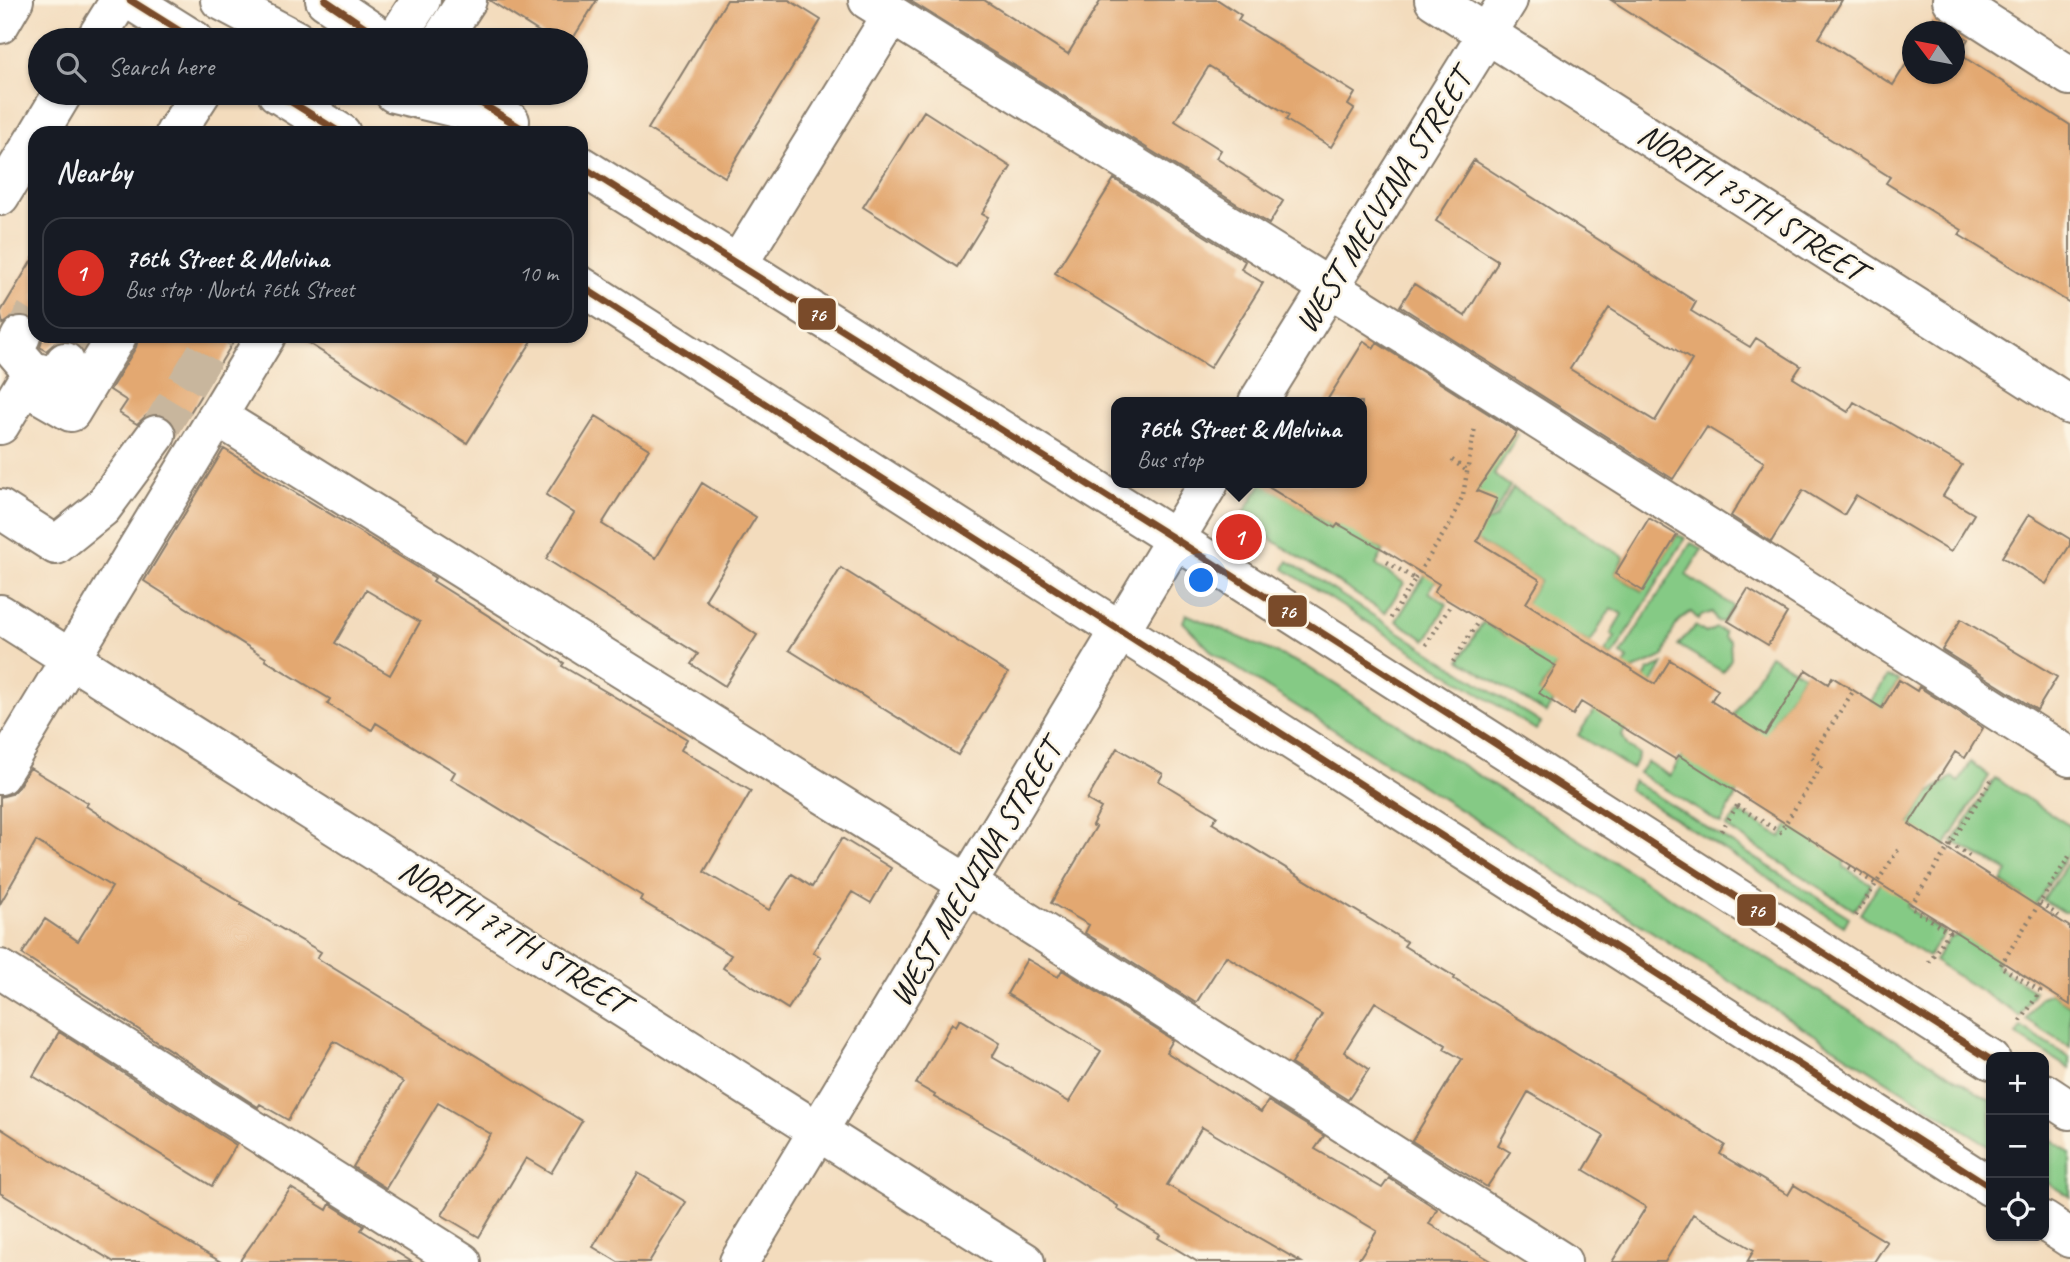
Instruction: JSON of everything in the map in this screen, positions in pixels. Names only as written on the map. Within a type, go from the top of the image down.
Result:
[{"type":"main road","points":[[0,24],[14,0]]},
{"type":"main road","points":[[102,28],[120,0]]},
{"type":"main road","points":[[130,0],[175,28]]},
{"type":"main road","points":[[220,0],[273,28]]},
{"type":"main road","points":[[325,0],[366,28]]},
{"type":"main road","points":[[403,28],[421,0]]},
{"type":"main road","points":[[449,28],[467,0]]},
{"type":"main road","name":"NORTH 75TH STREET","points":[[1434,0],[2070,405]]},
{"type":"main road","name":"WEST MELVINA STREET","points":[[1261,397],[1508,0]]},
{"type":"main road","points":[[1952,0],[2070,76]]},
{"type":"main road","points":[[738,264],[880,8],[1329,287],[2070,757]]},
{"type":"main road","points":[[182,126],[194,105]]},
{"type":"main road","points":[[296,105],[330,126]]},
{"type":"main road","points":[[438,105],[516,126]]},
{"type":"main road","points":[[485,105],[518,126]]},
{"type":"main road","points":[[0,196],[28,156]]},
{"type":"main road","points":[[588,170],[1175,539],[1986,1057]]},
{"type":"main road","points":[[588,290],[1986,1184]]},
{"type":"main road","points":[[0,425],[32,360],[71,412],[113,343]]},
{"type":"main road","points":[[0,775],[262,343]]},
{"type":"main road","points":[[217,416],[969,885],[1562,1262]]},
{"type":"main road","points":[[0,509],[56,545],[102,508],[156,436]]},
{"type":"main road","name":"WEST MELVINA STREET","points":[[739,1262],[969,885],[1206,488]]},
{"type":"main road","name":"NORTH 77TH STREET","points":[[0,614],[72,657],[1025,1262]]},
{"type":"main road","points":[[0,969],[461,1262]]},
{"type":"main road","points":[[2049,1096],[2070,1110]]},
{"type":"main road","points":[[2049,1224],[2070,1238]]},
{"type":"path","points":[[1389,621],[1451,522],[1462,495],[1473,430],[1478,423]]},
{"type":"path","points":[[1452,460],[1466,470]]},
{"type":"path","points":[[1387,562],[1415,579]]},
{"type":"path","points":[[1426,645],[1452,603]]},
{"type":"path","points":[[1454,662],[1479,620]]},
{"type":"path","points":[[1721,831],[1738,805],[1780,832],[1822,765],[1811,757],[1852,693]]},
{"type":"path","points":[[1929,962],[1949,932],[1910,907],[1992,779]]},
{"type":"path","points":[[1950,844],[1973,858]]},
{"type":"path","points":[[1855,916],[1898,850]]},
{"type":"path","points":[[2021,1021],[2040,991],[2000,966],[2070,855]]},
{"type":"path","points":[[1849,867],[1875,884]]},
{"type":"path","points":[[2040,903],[2062,918]]},
{"type":"green space","points":[[1489,418],[1518,435],[1494,475],[1510,486],[1493,516],[1468,524],[1429,592],[1447,604],[1426,640],[1396,621],[1454,530]]},
{"type":"green space","points":[[1367,476],[1380,540],[1376,546],[1384,550],[1376,565],[1404,583],[1385,613],[1240,519],[1259,488],[1274,488],[1335,528],[1360,488],[1367,488]]},
{"type":"green space","points":[[1513,488],[1624,557],[1615,574],[1642,591],[1677,535],[1685,538],[1612,657],[1605,652],[1615,637],[1611,634],[1622,614],[1611,608],[1590,643],[1576,635],[1539,692],[1553,702],[1546,713],[1460,660],[1483,622],[1506,636],[1540,580],[1466,534],[1471,527],[1495,519]]},
{"type":"green space","points":[[1691,543],[1702,549],[1686,575],[1733,606],[1723,622],[1717,621],[1712,612],[1701,616],[1699,620],[1691,612],[1680,620],[1673,631],[1664,656],[1631,671],[1644,679],[1648,671],[1663,664],[1622,735],[1628,747],[1639,754],[1632,769],[1578,735],[1628,659],[1621,654]]},
{"type":"green space","points":[[1288,561],[1541,723],[1536,730],[1284,569]]},
{"type":"green space","points":[[1186,614],[1306,666],[1986,1098],[1986,1144],[1213,653],[1183,622]]},
{"type":"green space","points":[[1695,626],[1706,633],[1716,628],[1724,632],[1724,637],[1730,641],[1731,659],[1723,672],[1678,645]]},
{"type":"green space","points":[[1770,655],[1803,675],[1773,723],[1721,824],[1639,773],[1647,762],[1670,776],[1689,744],[1713,749]]},
{"type":"green space","points":[[1887,677],[1899,680],[1883,705],[1896,713],[1844,861],[1844,867],[1871,884],[1854,910],[1726,827],[1739,812],[1781,837]]},
{"type":"green space","points":[[1971,762],[1989,776],[1907,907],[1944,933],[1928,957],[1860,914],[1901,849],[1896,846],[1928,794],[1952,777],[1959,782]]},
{"type":"green space","points":[[1995,778],[2070,826],[2070,851],[1996,966],[2035,991],[2020,1016],[1934,961],[1950,938],[1961,934],[1988,951],[2022,896],[2002,882],[2008,871],[1953,842]]},
{"type":"green space","points":[[1633,781],[1849,917],[1844,926],[1628,789]]},
{"type":"green space","points":[[2070,859],[2070,912],[2063,912],[2043,900]]},
{"type":"green space","points":[[2051,993],[2070,1006],[2070,1047],[2026,1020],[2040,997]]},
{"type":"green space","points":[[2021,1027],[2070,1058],[2070,1069],[2049,1056],[2049,1052],[2043,1052],[2016,1035]]},
{"type":"green space","points":[[2049,1138],[2070,1153],[2070,1197],[2049,1184]]},
{"type":"building","points":[[489,0],[597,0],[580,28],[533,28]]},
{"type":"building","points":[[727,0],[789,0],[821,20],[725,177],[648,129]]},
{"type":"building","points":[[909,0],[984,0],[1068,54],[1101,0],[1218,0],[1241,15],[1238,20],[1355,93],[1348,105],[1354,109],[1331,147],[1286,120],[1289,115],[1209,66],[1175,121],[1221,150],[1216,158],[1283,201],[1269,224]]},
{"type":"building","points":[[1611,0],[1842,0],[1819,38],[1893,85],[1902,71],[1902,84],[1965,84],[1965,58],[2070,125],[2070,303],[1959,235],[1962,230],[1886,183],[1890,177]]},
{"type":"building","points":[[924,111],[1011,167],[982,214],[988,217],[957,267],[863,207]]},
{"type":"building","points":[[1474,160],[1696,302],[1691,311],[1750,347],[1756,338],[1801,366],[1793,378],[1848,412],[1854,402],[1962,465],[1943,496],[1974,514],[1951,552],[1856,495],[1844,515],[1803,490],[1771,542],[1731,516],[1764,462],[1707,427],[1673,479],[1400,306],[1414,284],[1465,316],[1497,264],[1497,260],[1436,221]],"holes":[[[1609,308],[1692,360],[1655,421],[1570,369]]]},
{"type":"building","points":[[1114,179],[1245,261],[1241,269],[1263,283],[1210,368],[1055,273]]},
{"type":"building","points":[[28,267],[28,317],[19,314],[3,324],[0,313]]},
{"type":"building","points":[[1364,341],[1374,348],[1377,343],[1517,432],[1477,491],[1497,499],[1477,541],[1540,580],[1526,603],[1655,684],[1670,660],[1718,690],[1711,701],[1765,735],[1806,670],[1828,684],[1832,677],[1882,708],[1899,680],[1917,691],[1919,687],[1983,728],[1965,758],[1955,752],[1909,824],[2070,927],[2070,1005],[1678,755],[1675,759],[1581,702],[1573,715],[1539,693],[1556,666],[1434,592],[1439,584],[1338,524],[1335,528],[1270,488],[1367,488],[1367,397],[1329,397]]},
{"type":"building","points":[[41,343],[55,343],[46,351],[40,347]]},
{"type":"building","points":[[77,343],[87,343],[83,350]]},
{"type":"building","points":[[137,343],[233,343],[177,434],[170,418],[159,413],[147,415],[137,424],[119,413],[127,401],[110,390]]},
{"type":"building","points":[[308,343],[531,343],[467,443]]},
{"type":"building","points":[[596,416],[649,449],[602,524],[656,558],[702,483],[756,517],[705,600],[757,635],[725,686],[691,664],[698,654],[546,559],[574,513],[546,495]]},
{"type":"building","points":[[224,449],[435,578],[433,581],[564,663],[562,666],[687,739],[681,750],[751,791],[704,872],[769,910],[792,874],[812,887],[842,838],[891,868],[871,903],[852,892],[813,952],[821,957],[788,1009],[723,968],[731,955],[640,900],[642,896],[451,779],[455,772],[376,723],[372,730],[327,704],[330,699],[144,581]],"holes":[[[366,590],[420,622],[390,675],[335,643]]]},
{"type":"building","points":[[2029,514],[2070,539],[2070,545],[2046,584],[2002,557]]},
{"type":"building","points":[[1649,518],[1677,535],[1643,591],[1615,574]]},
{"type":"building","points":[[841,568],[1008,673],[958,755],[789,650]]},
{"type":"building","points":[[1748,589],[1787,613],[1768,645],[1728,621]]},
{"type":"building","points":[[1961,619],[2057,677],[2037,710],[1942,650]]},
{"type":"building","points":[[1117,748],[1163,774],[1159,781],[1217,816],[1212,823],[1407,942],[1404,946],[1455,977],[1454,979],[1725,1145],[1720,1154],[1788,1195],[1794,1185],[1887,1242],[1874,1262],[1747,1262],[1754,1250],[1693,1214],[1665,1262],[1612,1262],[1646,1207],[1584,1170],[1604,1136],[1528,1092],[1498,1145],[1510,1152],[1487,1187],[1412,1141],[1462,1059],[1444,1049],[1446,1045],[1375,1002],[1344,1052],[1369,1069],[1348,1100],[1291,1064],[1322,1014],[1226,956],[1196,1003],[1085,933],[1089,925],[1051,903],[1096,827],[1092,825],[1101,808],[1087,800]]},
{"type":"building","points":[[30,768],[88,803],[86,806],[164,857],[321,952],[317,958],[582,1121],[551,1173],[526,1158],[479,1237],[442,1215],[491,1134],[438,1103],[386,1188],[353,1167],[403,1082],[334,1041],[288,1120],[260,1104],[258,1107],[22,954],[45,919],[78,941],[112,887],[36,841],[0,904],[0,797],[11,794]]},
{"type":"building","points":[[1027,959],[1058,977],[1062,970],[1173,1040],[1166,1052],[1261,1112],[1268,1101],[1324,1136],[1315,1149],[1382,1188],[1389,1178],[1437,1209],[1429,1224],[1493,1262],[1357,1262],[1377,1231],[1202,1127],[1167,1185],[1301,1262],[1198,1262],[1158,1238],[1160,1235],[1117,1209],[1118,1206],[916,1084],[952,1023],[956,1026],[960,1019],[1000,1043],[992,1057],[1069,1102],[1101,1051],[1007,994]]},
{"type":"building","points":[[59,1032],[236,1145],[212,1186],[33,1076]]},
{"type":"building","points":[[0,1128],[221,1262],[114,1262],[0,1193]]},
{"type":"building","points":[[638,1173],[686,1202],[649,1262],[618,1262],[593,1247]]},
{"type":"building","points":[[291,1188],[327,1210],[330,1204],[364,1226],[361,1230],[412,1262],[239,1262]]},
{"type":"tunnel","points":[[21,336],[28,324]]},
{"type":"tunnel","points":[[65,362],[76,343]]},
{"type":"tunnel","points":[[156,435],[212,343]]},
{"type":"transit line","name":"76","points":[[130,0],[175,28]]},
{"type":"transit line","name":"76","points":[[325,0],[366,28]]},
{"type":"transit line","name":"76","points":[[296,105],[330,126]]},
{"type":"transit line","name":"76","points":[[484,105],[518,126]]},
{"type":"transit line","name":"76","points":[[588,170],[1175,539],[1986,1057]]},
{"type":"transit line","name":"76","points":[[588,290],[1986,1184]]},
{"type":"place","name":"76th Street & Melvina","points":[[1239,537]]}]
